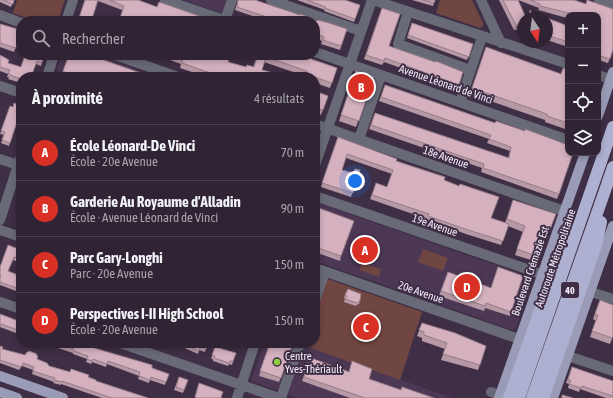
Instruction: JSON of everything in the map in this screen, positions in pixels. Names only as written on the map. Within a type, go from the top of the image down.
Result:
[{"type":"highway","name":"Autoroute Métropolitaine","points":[[519,398],[613,127]]},
{"type":"highway","name":"40","points":[[532,398],[613,167]]},
{"type":"highway","points":[[543,398],[597,242],[608,182]]},
{"type":"highway","points":[[500,396],[536,322],[563,246],[589,199]]},
{"type":"main road","points":[[601,108],[612,77]]},
{"type":"main road","name":"Boulevard Crémazie Est","points":[[500,396],[519,339],[545,276],[584,156]]},
{"type":"main road","points":[[553,398],[588,291],[611,227]]},
{"type":"main road","points":[[0,376],[63,398]]},
{"type":"main road","points":[[0,392],[17,398]]},
{"type":"street","points":[[68,16],[73,0]]},
{"type":"street","points":[[165,0],[211,16]]},
{"type":"street","points":[[227,16],[232,0]]},
{"type":"street","points":[[271,0],[317,16]]},
{"type":"street","points":[[320,150],[373,0],[565,63]]},
{"type":"street","points":[[480,0],[501,43]]},
{"type":"street","points":[[599,0],[613,5]]},
{"type":"street","points":[[408,12],[398,44],[470,70]]},
{"type":"street","points":[[0,15],[16,21]]},
{"type":"street","points":[[320,17],[361,31]]},
{"type":"street","points":[[460,102],[482,37]]},
{"type":"street","name":"Avenue Léonard de Vinci","points":[[320,54],[565,139]]},
{"type":"street","points":[[49,72],[52,60]]},
{"type":"street","points":[[129,60],[164,72]]},
{"type":"street","points":[[359,140],[381,74]]},
{"type":"street","points":[[601,75],[612,77]]},
{"type":"street","points":[[0,86],[16,91]]},
{"type":"street","name":"18e Avenue","points":[[320,126],[567,212]]},
{"type":"street","points":[[0,159],[16,161]]},
{"type":"street","points":[[0,220],[16,174]]},
{"type":"street","name":"19e Avenue","points":[[320,198],[545,276]]},
{"type":"street","points":[[0,230],[16,235]]},
{"type":"street","name":"20e Avenue","points":[[320,270],[519,339]]},
{"type":"street","points":[[588,291],[613,299]]},
{"type":"street","points":[[0,302],[16,307]]},
{"type":"street","points":[[135,348],[280,398],[298,348]]},
{"type":"street","points":[[237,398],[253,348]]},
{"type":"street","points":[[568,356],[613,371]]},
{"type":"shaded area","points":[[17,0],[65,0],[60,16],[21,16],[13,13]]},
{"type":"shaded area","points":[[183,0],[230,0],[225,14]]},
{"type":"shaded area","points":[[440,0],[472,0],[483,26],[480,28],[436,13]]},
{"type":"shaded area","points":[[60,60],[109,60],[144,72],[57,72]]},
{"type":"shaded area","points":[[320,204],[529,277],[532,282],[516,328],[513,330],[320,263]]},
{"type":"shaded area","points":[[423,249],[448,258],[443,271],[418,262]]},
{"type":"shaded area","points":[[362,263],[381,269],[379,277],[359,270]]},
{"type":"shaded area","points":[[325,278],[422,312],[400,380],[310,348],[320,348],[320,293]]},
{"type":"shaded area","points":[[262,348],[311,348],[453,398],[297,398],[251,381]]},
{"type":"building","points":[[3,0],[14,0],[13,4]]},
{"type":"building","points":[[85,0],[98,0],[93,16],[80,16]]},
{"type":"building","points":[[110,0],[138,0],[157,7],[159,2],[200,16],[121,16],[124,6]]},
{"type":"building","points":[[238,0],[255,0],[306,16],[264,16],[237,7]]},
{"type":"building","points":[[307,0],[345,0],[360,5],[355,19]]},
{"type":"building","points":[[423,0],[435,0],[434,3]]},
{"type":"building","points":[[503,0],[518,0],[523,12],[517,12],[516,25]]},
{"type":"building","points":[[531,0],[574,0],[586,4],[587,0],[613,9],[613,49],[610,59],[601,56],[601,12],[565,12],[540,6],[540,4]]},
{"type":"building","points":[[382,8],[400,14],[389,46],[435,62],[436,61],[463,72],[459,85],[385,58],[384,61],[366,55]]},
{"type":"building","points":[[553,20],[565,25],[565,41],[553,37]]},
{"type":"building","points":[[320,21],[347,29],[341,46],[323,40],[324,37],[320,35]]},
{"type":"building","points":[[412,23],[473,44],[469,57],[408,35]]},
{"type":"building","points":[[0,24],[16,29],[16,48],[0,43]]},
{"type":"building","points":[[486,47],[561,74],[563,68],[565,69],[565,122],[547,116],[547,114],[472,88]]},
{"type":"building","points":[[0,55],[9,60],[8,63],[21,67],[23,60],[43,60],[42,62],[37,61],[33,72],[16,72],[16,77],[8,73],[10,70],[0,67]]},
{"type":"building","points":[[67,60],[104,60],[138,72],[65,72],[63,71]]},
{"type":"building","points":[[183,60],[229,60],[228,62],[246,67],[247,65],[254,67],[256,60],[265,60],[262,70],[270,72],[208,72],[182,63]]},
{"type":"building","points":[[275,60],[314,60],[337,68],[332,83],[320,79],[320,72],[307,71]]},
{"type":"building","points":[[356,71],[374,77],[359,121],[341,115]]},
{"type":"building","points":[[385,85],[495,123],[496,121],[525,131],[525,129],[565,144],[565,156],[572,156],[559,194],[483,168],[484,164],[371,125],[375,113],[509,158],[511,147],[489,139],[491,135],[381,97]]},
{"type":"building","points":[[320,93],[328,96],[323,110],[320,109]]},
{"type":"building","points":[[14,103],[16,104],[16,125],[10,143],[2,140],[5,132],[1,131],[10,106],[13,107]]},
{"type":"building","points":[[338,137],[397,159],[396,161],[445,177],[444,180],[459,186],[460,184],[499,197],[491,218],[509,224],[503,241],[428,216],[429,214],[372,195],[376,183],[387,187],[393,170],[347,154],[342,170],[353,173],[355,169],[360,170],[353,193],[322,183]]},
{"type":"building","points":[[513,200],[556,214],[548,234],[544,232],[536,256],[517,249],[525,226],[507,219]]},
{"type":"building","points":[[320,208],[354,221],[341,256],[320,249]]},
{"type":"building","points":[[8,245],[16,248],[16,258],[14,257],[8,271],[16,274],[16,288],[0,282],[0,267]]},
{"type":"building","points":[[498,267],[523,276],[511,312],[486,303],[485,306],[441,291],[448,272],[491,288]]},
{"type":"building","points":[[348,289],[361,294],[360,301],[357,303],[345,299]]},
{"type":"building","points":[[600,300],[613,305],[612,338],[592,331],[598,315],[595,314]]},
{"type":"building","points":[[0,314],[16,320],[16,329],[1,324],[0,326]]},
{"type":"building","points":[[422,323],[455,333],[486,346],[480,365],[443,354],[447,343],[424,335],[424,332],[419,330]]},
{"type":"building","points":[[0,346],[3,347],[2,349],[25,355],[29,351],[37,354],[37,359],[47,363],[49,366],[70,372],[71,369],[89,375],[88,377],[96,381],[148,398],[112,398],[62,381],[54,380],[55,378],[33,371],[34,367],[23,363],[21,367],[0,360]]},
{"type":"building","points":[[71,348],[94,348],[152,365],[152,368],[169,374],[166,382],[151,377],[150,380],[139,376],[140,372],[108,361],[107,364],[93,359],[92,361],[87,359],[88,356],[74,351],[74,349]]},
{"type":"building","points":[[193,348],[200,348],[199,351]]},
{"type":"building","points":[[215,348],[236,353],[233,361],[230,361],[229,363],[214,358],[215,356],[212,355]]},
{"type":"building","points":[[268,348],[291,348],[281,378],[260,371]]},
{"type":"building","points":[[311,358],[349,372],[352,361],[372,369],[369,379],[401,390],[402,387],[434,398],[365,398],[304,377]]},
{"type":"building","points":[[572,367],[613,381],[613,396],[582,386],[581,388],[569,384],[571,381],[568,380]]},
{"type":"building","points":[[179,377],[188,380],[184,390],[176,387]]},
{"type":"building","points":[[199,383],[223,392],[222,398],[196,398]]},
{"type":"building","points":[[562,395],[573,398],[562,398]]},
{"type":"tunnel","points":[[601,152],[613,156]]},
{"type":"place","name":"Garderie Au Royaume d'Alladin","points":[[361,87]]},
{"type":"place","name":"École Léonard-De Vinci","points":[[365,250]]},
{"type":"place","name":"Perspectives I-II High School","points":[[467,287]]},
{"type":"place","name":"Parc Gary-Longhi","points":[[366,327]]},
{"type":"place","name":"Centre Yves-Thériault","points":[[277,362]]}]
